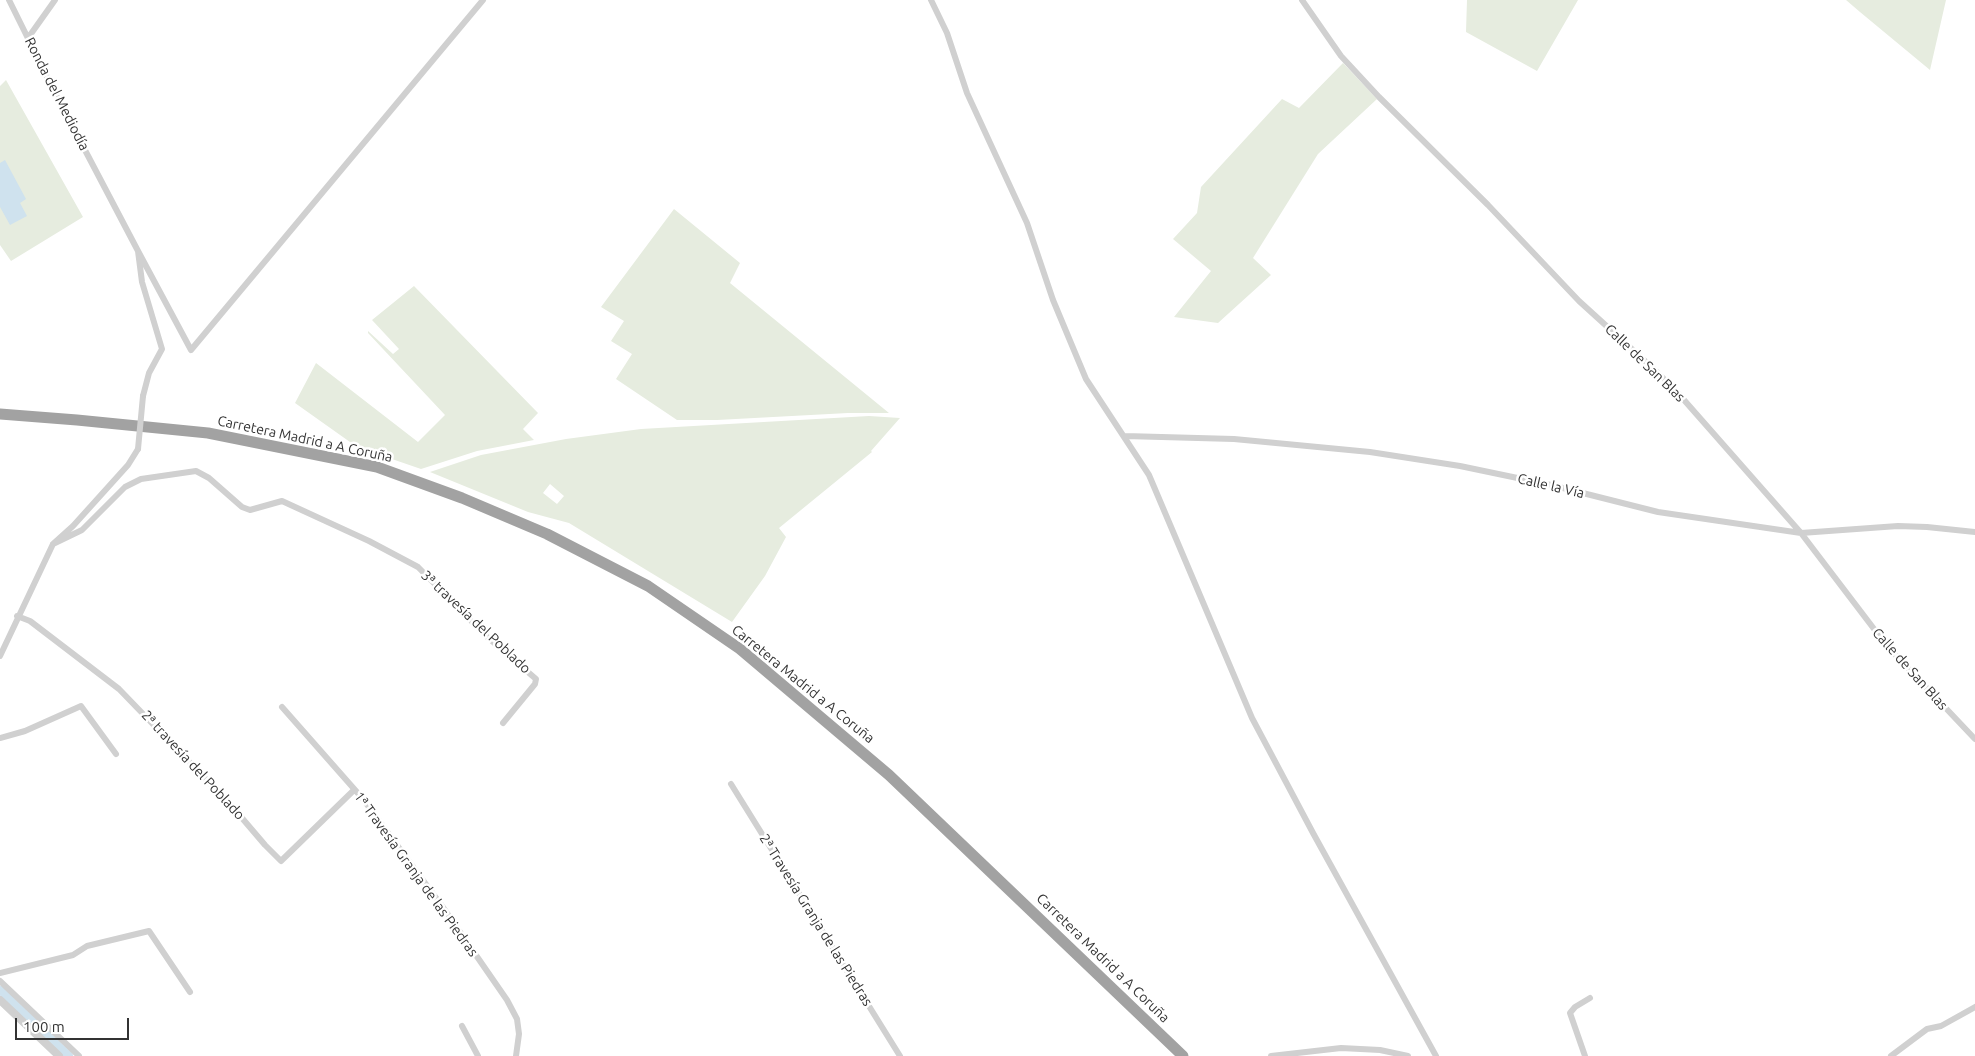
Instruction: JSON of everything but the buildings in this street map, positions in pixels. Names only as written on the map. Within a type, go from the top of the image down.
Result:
[{"type":"highway","name":"Carretera Madrid a A Coruña","points":[[0,414],[208,433],[377,467],[462,498],[547,534],[648,586],[740,649],[889,775],[1183,1056]]},
{"type":"street","name":"Ronda del Mediodía","points":[[9,0],[105,188],[191,350],[483,0]]},
{"type":"street","points":[[28,38],[55,0]]},
{"type":"street","points":[[931,0],[947,33],[971,101],[1027,223],[1053,300],[1086,379],[1104,410],[1125,436],[1149,475],[1252,718],[1436,1056]]},
{"type":"street","name":"Calle de San Blas","points":[[1302,0],[1341,56],[1361,78],[1517,235],[1579,302],[1678,392],[1800,533],[1887,646],[1975,739]]},
{"type":"street","points":[[0,656],[52,544],[73,526],[128,465],[138,449],[143,396],[149,373],[162,349],[142,282],[138,251]]},
{"type":"street","name":"Calle la Vía","points":[[1125,436],[1234,440],[1370,452],[1460,466],[1551,485],[1658,512],[1800,533],[1898,526],[1975,532]]},
{"type":"street","name":"3ª travesía del Poblado","points":[[52,544],[82,530],[125,487],[141,479],[196,471],[209,478],[242,507],[250,510],[282,501],[369,541],[418,568],[485,635],[536,679],[536,684],[503,723]]},
{"type":"street","name":"2ª travesía del Poblado","points":[[17,616],[30,621],[120,689],[230,804],[281,861],[354,790]]},
{"type":"street","points":[[0,738],[25,731],[81,706],[116,754]]},
{"type":"street","name":"1ª Travesía Granja de las Piedras","points":[[282,708],[363,799],[442,906],[516,1014],[519,1034],[516,1056]]},
{"type":"street","name":"2ª Travesía Granja de las Piedras","points":[[731,784],[900,1056]]},
{"type":"street","points":[[0,973],[73,956],[87,946],[149,931],[190,992]]},
{"type":"street","points":[[0,981],[79,1056]]},
{"type":"street","points":[[1585,1056],[1570,1013],[1574,1007],[1590,998]]},
{"type":"street","points":[[0,1000],[59,1056]]},
{"type":"street","points":[[1891,1056],[1927,1029],[1941,1026],[1975,1007]]},
{"type":"street","points":[[462,1026],[478,1056]]},
{"type":"street","points":[[1271,1056],[1341,1048],[1380,1050],[1408,1056]]},
{"type":"shaded area","points":[[1467,0],[1578,0],[1537,71],[1466,32]]},
{"type":"shaded area","points":[[1846,0],[1946,0],[1930,70],[1860,12]]},
{"type":"shaded area","points":[[1343,63],[1377,99],[1318,154],[1253,258],[1271,275],[1218,323],[1174,317],[1211,271],[1173,239],[1197,213],[1201,187],[1282,99],[1299,108]]},
{"type":"shaded area","points":[[6,80],[83,217],[11,261],[0,245],[0,86]]},
{"type":"shaded area","points":[[674,209],[740,263],[730,283],[889,413],[677,420],[616,379],[632,354],[611,341],[624,321],[601,307]]},
{"type":"shaded area","points":[[414,286],[538,413],[523,429],[534,440],[477,451],[421,469],[357,447],[295,403],[316,363],[418,442],[445,415],[368,333],[368,331],[393,354],[399,349],[372,320]]},
{"type":"shaded area","points":[[869,416],[900,418],[872,452],[779,528],[786,537],[765,576],[732,622],[569,523],[528,512],[430,472],[481,455],[566,439],[641,429]],"holes":[[[550,484],[564,496],[557,504],[543,493]]]},
{"type":"water","points":[[5,160],[26,199],[20,203],[27,216],[10,225],[0,207],[0,163]]},
{"type":"waterway","points":[[0,990],[69,1056]]}]
